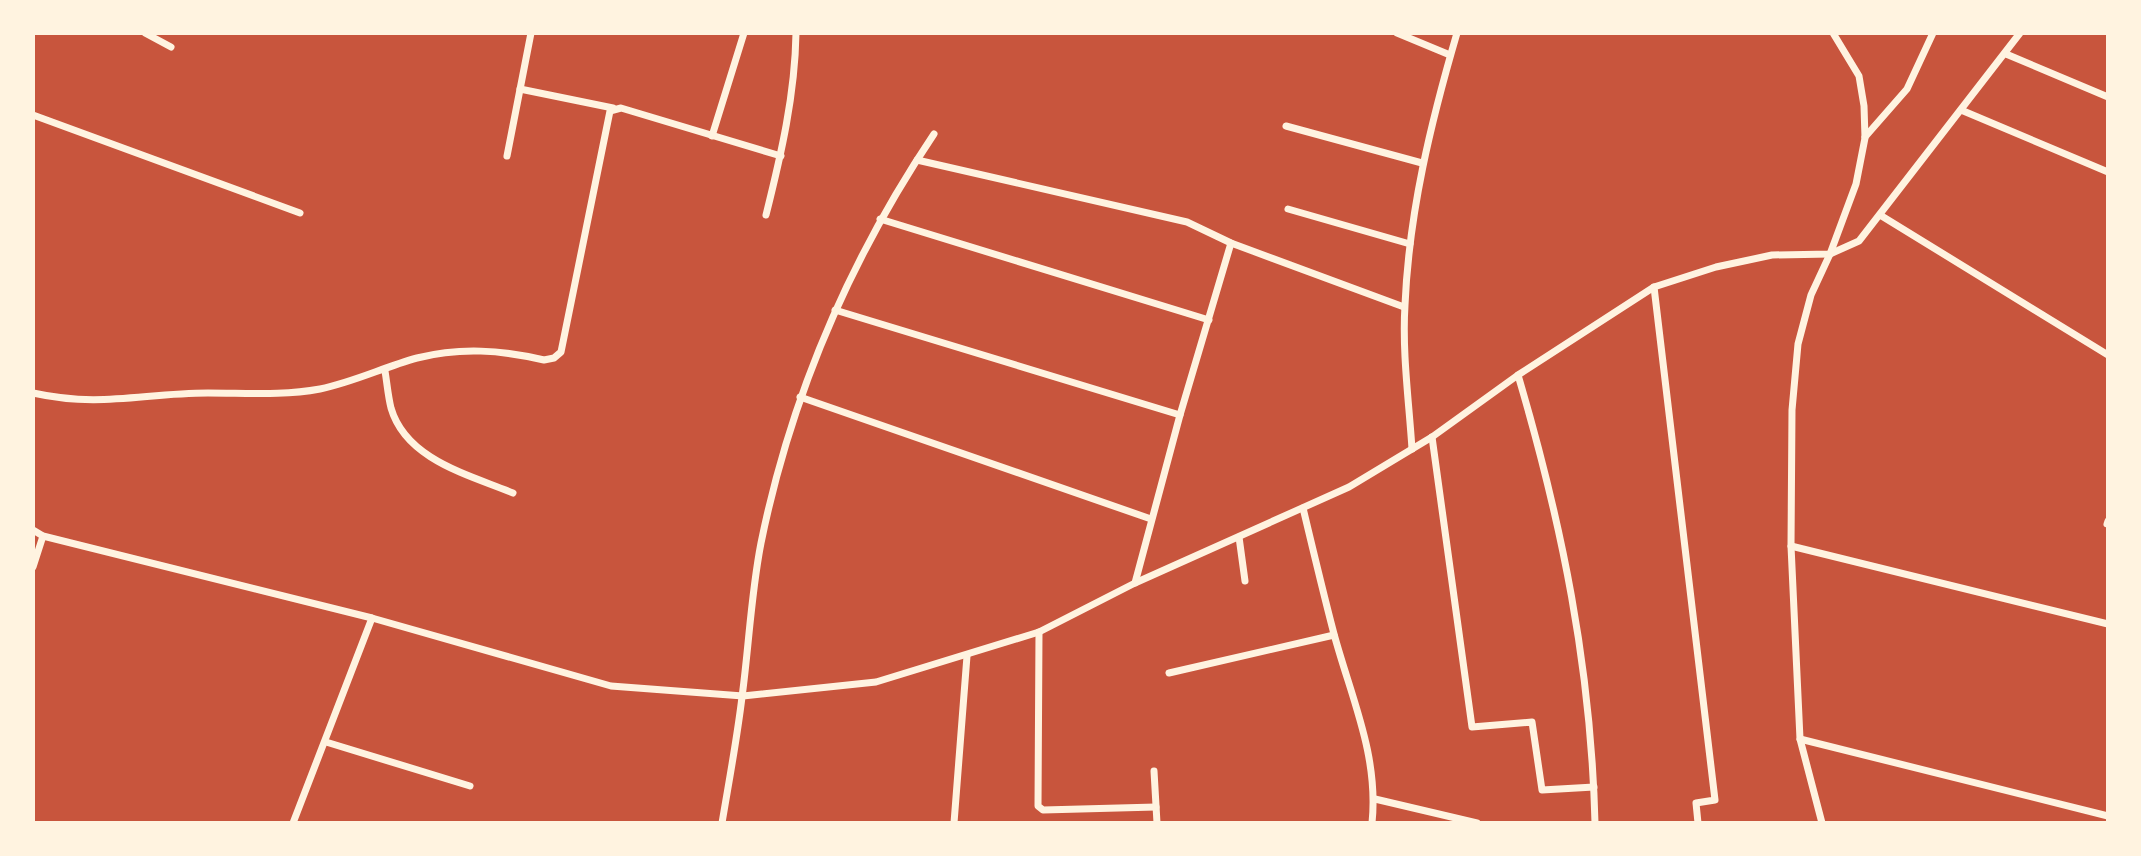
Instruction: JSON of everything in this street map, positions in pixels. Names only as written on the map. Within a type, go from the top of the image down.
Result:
[{"type":"street","points":[[145,33],[171,47]]},
{"type":"street","points":[[507,156],[531,33]]},
{"type":"street","points":[[712,136],[744,33]]},
{"type":"street","points":[[766,215],[781,156],[796,33]]},
{"type":"street","points":[[1396,33],[1451,55]]},
{"type":"street","points":[[1412,449],[1404,307],[1410,244],[1422,163],[1457,33]]},
{"type":"street","points":[[1822,823],[1800,739],[1791,546],[1792,410],[1798,344],[1811,295],[1830,254],[1856,184],[1865,138],[1859,76],[1833,33]]},
{"type":"street","points":[[1865,138],[1907,89],[1933,33]]},
{"type":"street","points":[[33,530],[43,536],[372,618],[611,686],[743,696],[877,682],[1039,632],[1135,583],[1349,487],[1432,438],[1518,375],[1654,286],[1716,267],[1772,255],[1830,254],[1850,248],[1880,215],[2020,33]]},
{"type":"street","points":[[2006,54],[2108,97]]},
{"type":"street","points":[[520,89],[621,108],[781,156]]},
{"type":"street","points":[[33,393],[90,402],[209,393],[287,393],[353,381],[415,359],[447,352],[479,349],[544,360],[554,358],[561,352],[608,114],[613,108]]},
{"type":"street","points":[[1961,110],[2108,172]]},
{"type":"street","points":[[33,115],[300,213]]},
{"type":"street","points":[[1286,126],[1422,163]]},
{"type":"street","points":[[722,823],[743,696],[749,621],[761,545],[778,470],[800,397],[835,310],[880,219],[934,134]]},
{"type":"street","points":[[917,160],[1187,222],[1231,243],[1404,307]]},
{"type":"street","points":[[1287,209],[1410,244]]},
{"type":"street","points":[[1880,215],[2108,355]]},
{"type":"street","points":[[880,219],[1209,320]]},
{"type":"street","points":[[1135,583],[1180,415],[1231,243]]},
{"type":"street","points":[[1654,286],[1715,800],[1696,803],[1698,823]]},
{"type":"street","points":[[835,310],[1180,415]]},
{"type":"street","points":[[385,370],[392,411],[418,447],[436,461],[513,493]]},
{"type":"street","points":[[1518,375],[1548,476],[1570,579],[1586,682],[1595,823]]},
{"type":"street","points":[[800,397],[1151,519]]},
{"type":"street","points":[[1432,438],[1472,727],[1532,722],[1542,790],[1594,788]]},
{"type":"street","points":[[1303,508],[1334,635],[1368,745],[1375,799],[1373,823]]},
{"type":"street","points":[[33,567],[43,536]]},
{"type":"street","points":[[1239,537],[1245,581]]},
{"type":"street","points":[[1791,546],[2108,624]]},
{"type":"street","points":[[293,823],[372,618]]},
{"type":"street","points":[[1039,632],[1038,806],[1043,810],[1156,807]]},
{"type":"street","points":[[1169,673],[1334,635]]},
{"type":"street","points":[[954,823],[967,656]]},
{"type":"street","points":[[1800,739],[2108,816]]},
{"type":"street","points":[[326,742],[470,786]]},
{"type":"street","points":[[1154,771],[1157,823]]},
{"type":"street","points":[[1375,799],[1477,823]]}]
